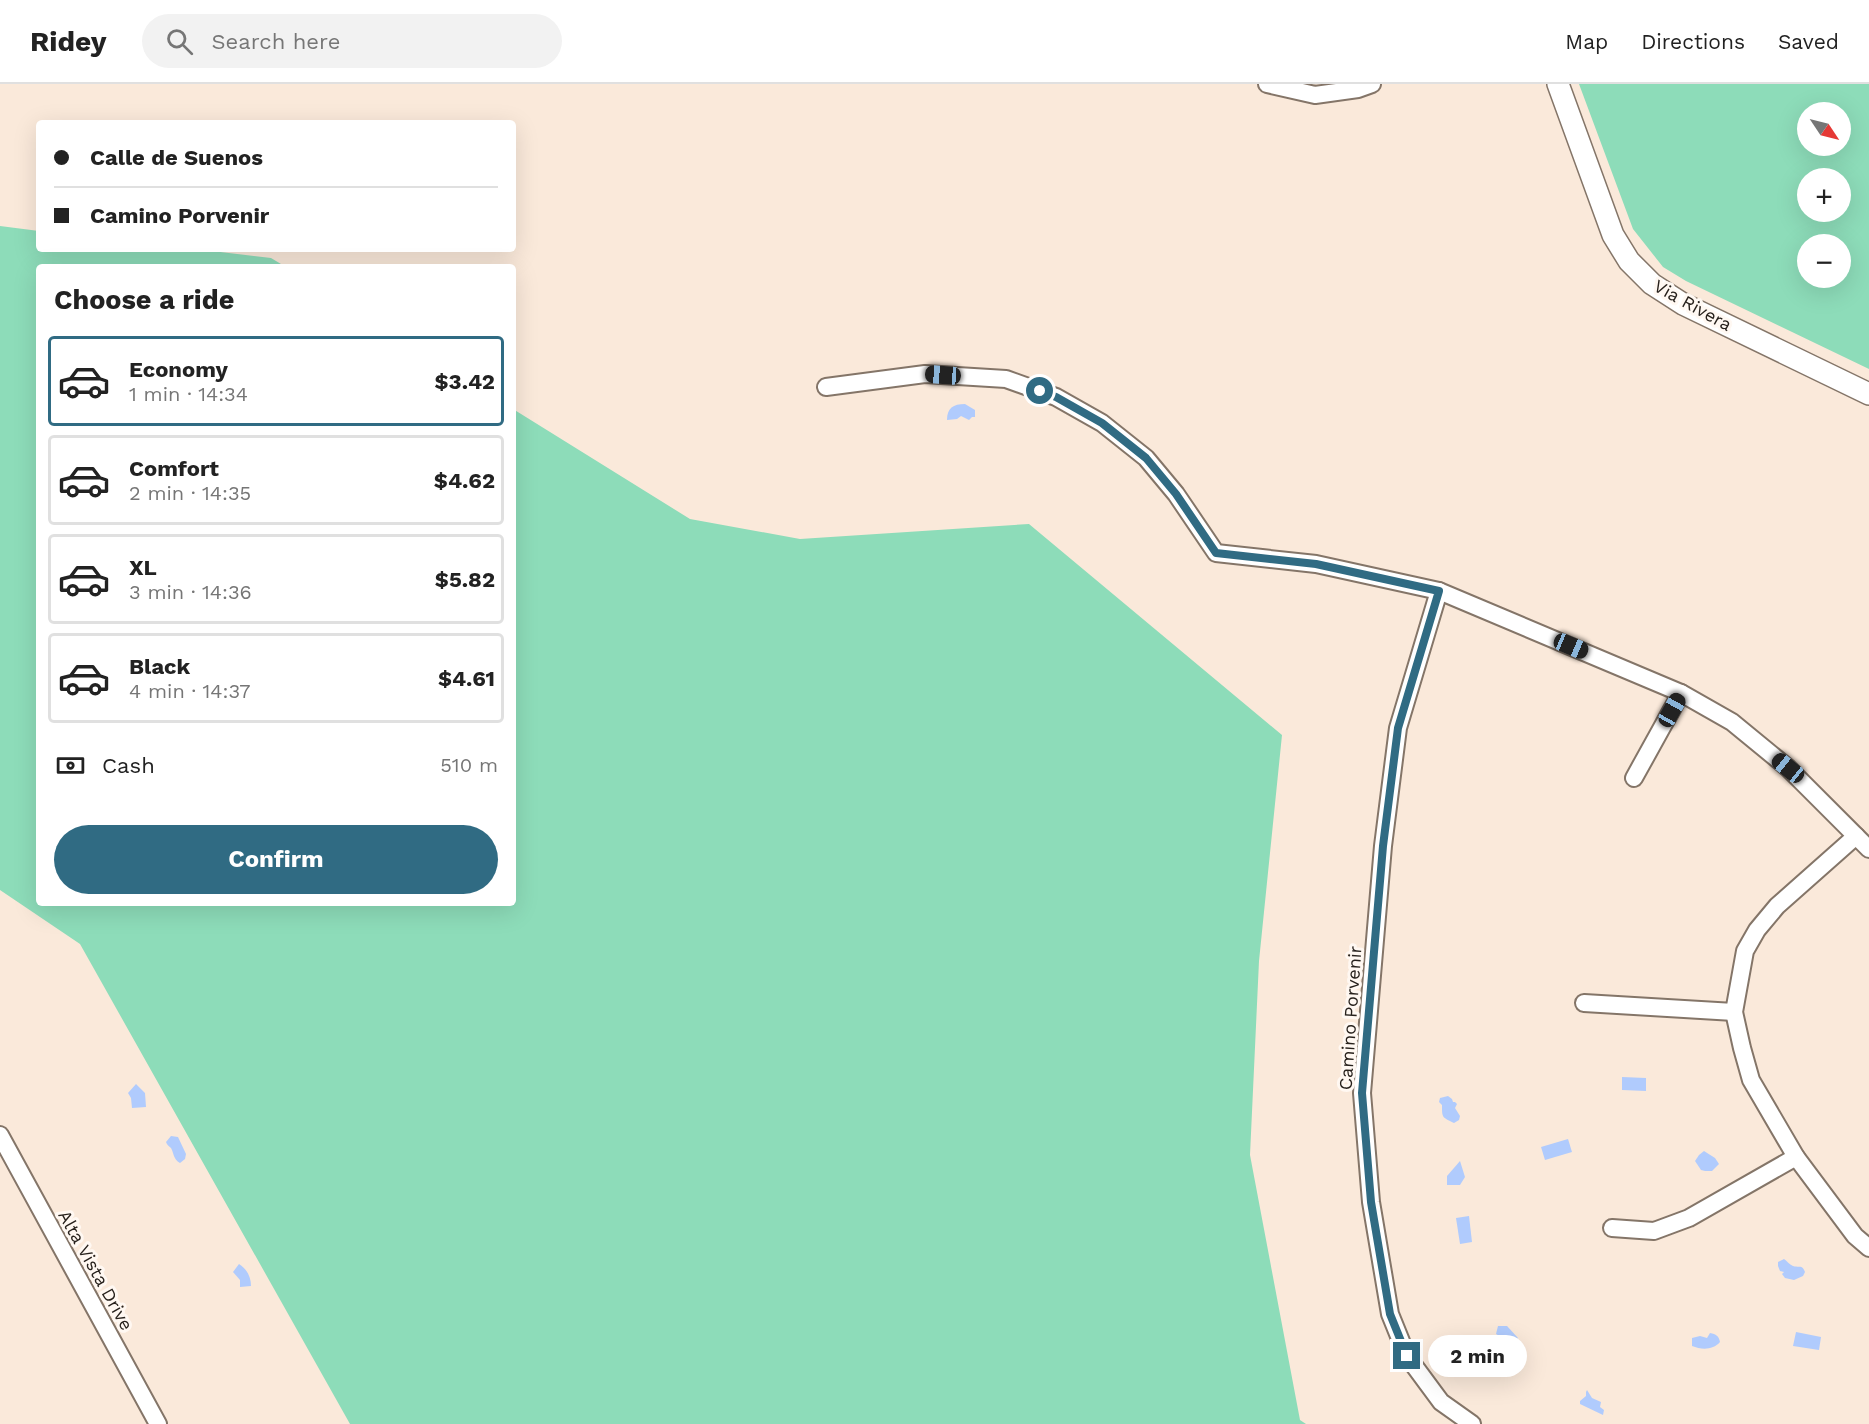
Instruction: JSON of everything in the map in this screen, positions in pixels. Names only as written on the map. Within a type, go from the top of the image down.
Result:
[{"type":"street","points":[[1267,84],[1315,95],[1358,89],[1372,84]]},
{"type":"street","name":"Via Rivera","points":[[1558,84],[1613,235],[1636,269],[1652,284],[1683,304],[1869,394]]},
{"type":"street","points":[[826,387],[925,374],[1006,379],[1056,397],[1102,423],[1146,458],[1176,494],[1216,553],[1316,564],[1439,591],[1681,693],[1732,722],[1788,768],[1869,849]]},
{"type":"street","name":"Camino Porvenir","points":[[1439,591],[1398,728],[1383,846],[1362,1093],[1371,1202],[1390,1314],[1407,1356],[1441,1402],[1472,1424]]},
{"type":"street","points":[[1634,778],[1681,693]]},
{"type":"street","points":[[1856,836],[1777,906],[1757,930],[1744,951],[1734,1012],[1751,1080],[1796,1157],[1855,1236],[1869,1248]]},
{"type":"street","points":[[1584,1003],[1734,1012]]},
{"type":"street","name":"Alta Vista Drive","points":[[0,1135],[159,1424]]},
{"type":"street","points":[[1612,1228],[1654,1231],[1689,1218],[1796,1157]]},
{"type":"green space","points":[[1579,84],[1869,84],[1869,369],[1686,281],[1663,267],[1633,229]]},
{"type":"green space","points":[[0,226],[36,231],[36,252],[220,252],[271,258],[281,264],[36,264],[36,906],[516,906],[516,411],[690,519],[800,539],[1029,524],[1282,735],[1259,961],[1250,1155],[1300,1420],[1306,1424],[350,1424],[80,944],[0,890]]},
{"type":"water","points":[[965,404],[975,410],[975,417],[969,420],[961,416],[947,420],[948,412],[952,408]]},
{"type":"water","points":[[1622,1077],[1646,1078],[1646,1091],[1622,1090]]},
{"type":"water","points":[[136,1084],[145,1093],[146,1107],[132,1108],[128,1093]]},
{"type":"water","points":[[1448,1096],[1457,1104],[1455,1108],[1460,1116],[1459,1120],[1454,1123],[1444,1117],[1442,1105],[1439,1102],[1440,1098]]},
{"type":"water","points":[[171,1136],[178,1137],[186,1154],[185,1159],[180,1163],[166,1142]]},
{"type":"water","points":[[1568,1139],[1572,1152],[1545,1160],[1541,1147]]},
{"type":"water","points":[[1704,1151],[1715,1158],[1719,1164],[1712,1171],[1701,1170],[1695,1161]]},
{"type":"water","points":[[1460,1161],[1465,1177],[1460,1185],[1447,1185],[1447,1176]]},
{"type":"water","points":[[1469,1216],[1472,1242],[1460,1244],[1456,1218]]},
{"type":"water","points":[[1784,1259],[1795,1267],[1803,1268],[1805,1272],[1803,1276],[1794,1280],[1785,1278],[1782,1274],[1784,1272],[1780,1271],[1778,1266],[1778,1262]]},
{"type":"water","points":[[239,1264],[248,1273],[251,1286],[240,1287],[240,1280],[233,1272]]},
{"type":"water","points":[[1498,1326],[1507,1326],[1518,1338],[1514,1345],[1496,1334]]},
{"type":"water","points":[[1796,1332],[1821,1337],[1819,1350],[1793,1346]]},
{"type":"water","points":[[1710,1333],[1718,1337],[1720,1342],[1717,1345],[1707,1348],[1692,1346],[1692,1338],[1700,1336],[1707,1338]]},
{"type":"water","points":[[1587,1390],[1592,1398],[1601,1402],[1603,1415],[1580,1404]]},
{"type":"route","points":[[1040,391],[1056,397],[1102,423],[1146,458],[1176,494],[1216,553],[1316,564],[1439,591],[1398,728],[1383,846],[1362,1093],[1371,1202],[1390,1314],[1407,1356]]}]
